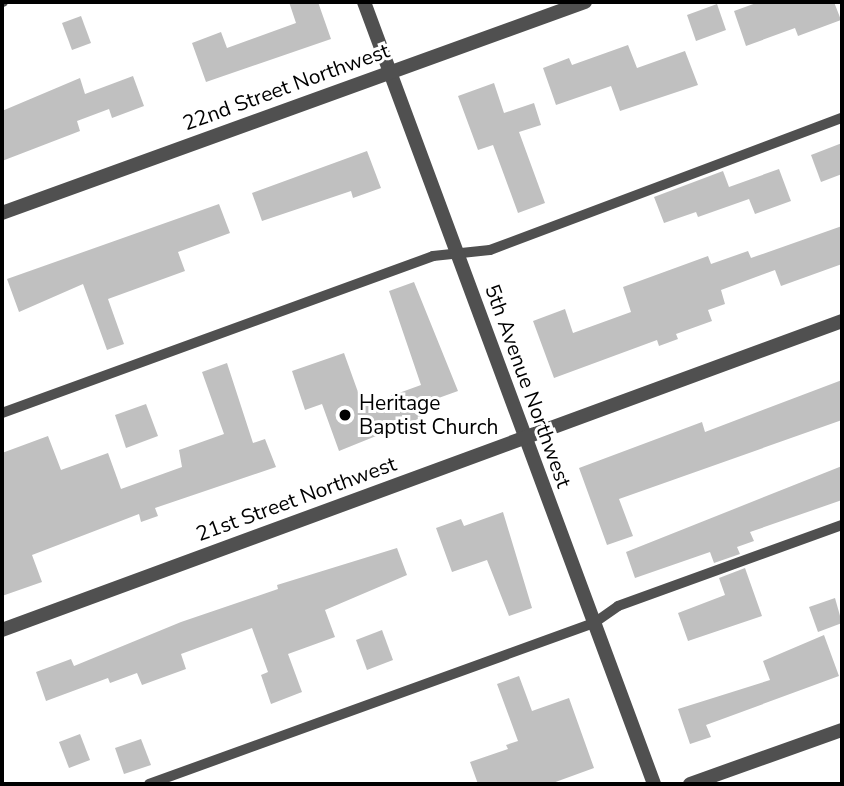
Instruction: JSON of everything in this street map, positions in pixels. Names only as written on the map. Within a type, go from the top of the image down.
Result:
[{"type":"street","name":"5th Avenue Northwest","points":[[364,2],[654,784]]},
{"type":"street","name":"22nd Street Northwest","points":[[2,213],[585,2]]},
{"type":"street","name":"21st Street Northwest","points":[[2,630],[524,435],[842,321]]},
{"type":"street","points":[[690,784],[842,730]]},
{"type":"lane","points":[[2,413],[433,256],[490,250],[842,118]]},
{"type":"lane","points":[[149,784],[594,623],[618,606],[842,525]]},
{"type":"building","points":[[289,2],[318,2],[331,39],[206,82],[192,43],[221,32],[227,48],[296,23]]},
{"type":"building","points":[[759,2],[834,2],[841,20],[798,36],[795,28],[746,46],[734,11]]},
{"type":"building","points":[[717,4],[726,30],[696,41],[687,15]]},
{"type":"building","points":[[81,16],[91,43],[72,50],[62,23]]},
{"type":"building","points":[[628,45],[637,68],[685,51],[698,85],[620,111],[611,86],[556,105],[543,68],[569,58],[572,65]]},
{"type":"building","points":[[133,76],[144,106],[112,118],[109,109],[77,121],[80,131],[2,161],[2,111],[80,78],[85,94]]},
{"type":"building","points":[[494,83],[504,113],[534,103],[541,125],[519,132],[545,203],[518,213],[493,145],[478,150],[458,96]]},
{"type":"building","points":[[842,143],[842,174],[821,182],[811,155]]},
{"type":"building","points":[[367,151],[381,188],[353,198],[351,191],[262,221],[252,193]]},
{"type":"building","points":[[779,169],[791,201],[755,214],[749,199],[698,217],[696,212],[664,223],[654,197],[723,171],[729,187]]},
{"type":"building","points":[[219,204],[230,233],[178,252],[185,271],[108,299],[124,344],[107,350],[83,284],[19,312],[7,279]]},
{"type":"building","points":[[842,226],[842,264],[781,286],[775,270],[721,290],[725,304],[708,310],[712,321],[676,334],[678,339],[659,346],[657,340],[554,378],[533,321],[565,309],[573,333],[631,312],[623,287],[708,256],[711,264],[748,251],[751,258]]},
{"type":"building","points":[[414,282],[458,391],[419,405],[423,417],[339,451],[322,404],[305,410],[292,371],[344,353],[363,406],[421,385],[389,291]]},
{"type":"building","points":[[227,363],[253,443],[265,439],[276,467],[155,508],[158,516],[141,522],[139,514],[32,555],[42,582],[2,596],[2,453],[48,436],[61,470],[108,453],[121,489],[182,467],[179,450],[224,434],[202,372]]},
{"type":"building","points":[[842,380],[842,420],[619,499],[633,536],[607,545],[579,468],[702,422],[705,432]]},
{"type":"building","points":[[146,404],[158,436],[126,448],[115,415]]},
{"type":"building","points":[[842,466],[842,500],[750,532],[754,541],[737,547],[740,554],[714,563],[710,552],[635,578],[626,552]]},
{"type":"building","points":[[503,512],[532,608],[509,616],[487,560],[452,572],[436,528],[461,519],[464,526]]},
{"type":"building","points":[[397,548],[407,575],[325,610],[335,637],[288,654],[302,692],[271,704],[261,675],[268,672],[252,628],[181,654],[186,669],[142,685],[137,673],[110,683],[108,678],[46,701],[36,672],[71,659],[74,666],[181,622],[278,589],[277,585]]},
{"type":"building","points":[[745,568],[762,616],[688,641],[678,613],[725,595],[719,578]]},
{"type":"building","points":[[835,598],[842,623],[818,632],[809,607]]},
{"type":"building","points":[[382,630],[393,660],[367,670],[356,640]]},
{"type":"building","points":[[824,635],[839,676],[706,725],[711,737],[690,744],[678,709],[770,680],[763,661]]},
{"type":"building","points":[[519,676],[532,711],[569,698],[594,768],[550,784],[478,784],[470,762],[508,749],[506,745],[518,741],[497,684]]},
{"type":"building","points":[[80,734],[90,760],[69,768],[59,742]]},
{"type":"building","points":[[141,739],[151,765],[124,774],[115,748]]},
{"type":"place","name":"Heritage Baptist Church","points":[[345,415]]}]
